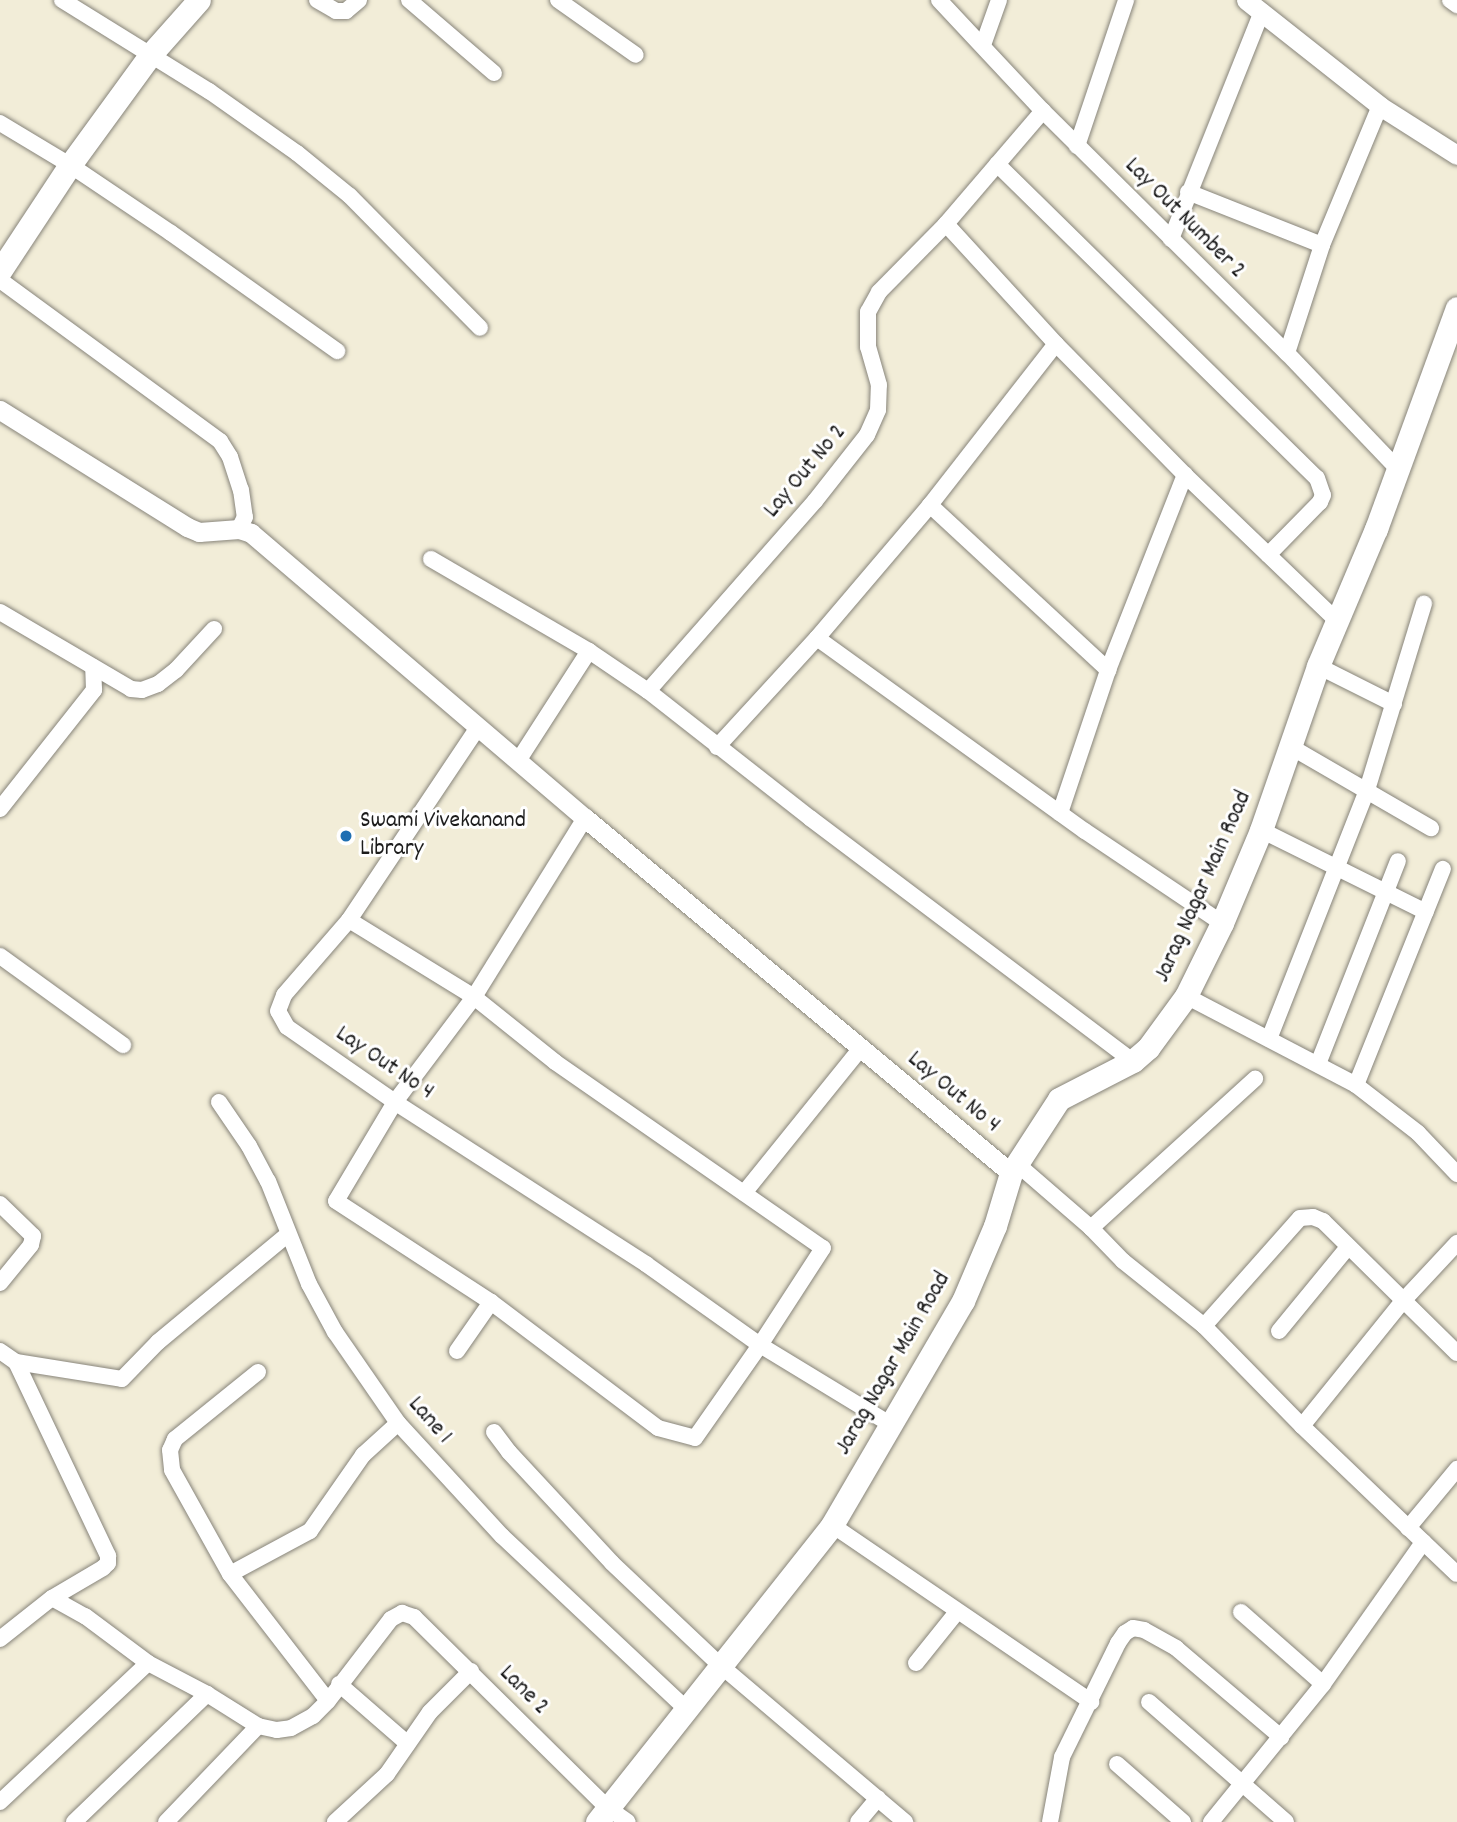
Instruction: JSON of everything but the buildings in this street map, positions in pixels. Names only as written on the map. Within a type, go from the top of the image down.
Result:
[{"type":"main road","points":[[0,271],[71,165],[151,54],[198,0]]},
{"type":"main road","name":"Jarag Nagar Main Road","points":[[603,1815],[832,1525],[963,1301],[995,1226],[1014,1168],[1059,1098],[1133,1061],[1148,1048],[1186,996],[1222,923],[1261,830],[1318,666],[1398,469],[1457,308]]},
{"type":"street","points":[[62,0],[151,54],[297,153],[350,196],[480,328]]},
{"type":"street","points":[[317,0],[336,10],[346,11],[359,0]]},
{"type":"street","points":[[409,0],[494,73]]},
{"type":"street","points":[[558,0],[636,55]]},
{"type":"street","name":"Lay Out Number 2","points":[[939,0],[1077,146],[1287,353],[1398,469]]},
{"type":"street","points":[[983,45],[999,0]]},
{"type":"street","points":[[1077,146],[1126,0]]},
{"type":"street","points":[[1246,0],[1380,106],[1457,155]]},
{"type":"street","points":[[1450,0],[1457,5]]},
{"type":"street","points":[[1171,239],[1262,12]]},
{"type":"street","points":[[1287,353],[1322,245],[1380,106]]},
{"type":"street","points":[[1043,111],[946,224],[1056,344],[1185,475],[1336,620]]},
{"type":"street","points":[[0,123],[71,165],[338,351]]},
{"type":"street","points":[[997,164],[1317,478],[1323,495],[1320,502],[1268,555]]},
{"type":"street","points":[[1188,192],[1322,245]]},
{"type":"street","name":"Lay Out No 2","points":[[648,691],[815,500],[867,435],[878,410],[879,384],[868,346],[868,312],[879,292],[946,224]]},
{"type":"street","points":[[0,280],[220,441],[230,457],[241,490],[245,531],[209,533],[187,527],[0,410]]},
{"type":"street","points":[[717,747],[817,638],[930,505],[1056,344]]},
{"type":"street","points":[[1060,813],[1108,670],[1185,475]]},
{"type":"street","points":[[930,505],[1108,670]]},
{"type":"street","name":"Lay Out No 4","points":[[245,531],[294,567],[585,818],[861,1048],[1014,1168]]},
{"type":"street","points":[[430,559],[589,651],[648,691],[717,747],[1133,1061]]},
{"type":"street","points":[[1269,1039],[1367,790],[1424,604]]},
{"type":"street","points":[[0,612],[131,689],[142,690],[158,684],[176,670],[214,629]]},
{"type":"street","points":[[817,638],[1060,813],[1222,923]]},
{"type":"street","points":[[518,761],[589,651]]},
{"type":"street","points":[[1318,666],[1394,704]]},
{"type":"street","points":[[0,809],[94,690],[93,667]]},
{"type":"street","name":"Lay Out No 4","points":[[478,727],[349,920],[284,995],[278,1011],[287,1027],[395,1102],[646,1264],[760,1345],[890,1424]]},
{"type":"street","points":[[1292,747],[1431,828]]},
{"type":"street","points":[[349,920],[474,997],[555,1062],[823,1248],[695,1438],[659,1428],[491,1303],[336,1201],[395,1102],[474,997],[585,818]]},
{"type":"street","points":[[1261,830],[1426,912]]},
{"type":"street","points":[[1318,1064],[1398,861]]},
{"type":"street","points":[[1356,1085],[1443,869]]},
{"type":"street","points":[[0,956],[123,1045]]},
{"type":"street","points":[[1186,996],[1356,1085],[1418,1133],[1457,1174]]},
{"type":"street","points":[[744,1193],[861,1048]]},
{"type":"street","points":[[1091,1228],[1255,1079]]},
{"type":"street","name":"Lane 1","points":[[219,1102],[249,1146],[268,1181],[309,1284],[335,1332],[398,1423],[502,1536],[687,1709]]},
{"type":"street","points":[[1014,1168],[1091,1228],[1123,1261],[1204,1326],[1302,1426],[1457,1574]]},
{"type":"street","points":[[0,1204],[33,1236],[31,1245],[0,1283]]},
{"type":"street","points":[[1204,1326],[1300,1218],[1312,1217],[1323,1221],[1402,1302],[1457,1353]]},
{"type":"street","points":[[0,1351],[16,1362],[122,1379],[133,1372],[158,1342],[288,1234]]},
{"type":"street","points":[[1302,1426],[1402,1302],[1457,1244]]},
{"type":"street","points":[[1279,1331],[1348,1247]]},
{"type":"street","points":[[457,1351],[491,1303]]},
{"type":"street","points":[[0,1639],[52,1598],[108,1563],[108,1556],[16,1362]]},
{"type":"street","points":[[258,1372],[175,1439],[170,1450],[173,1470],[230,1574],[328,1701]]},
{"type":"street","points":[[230,1574],[310,1531],[356,1464],[398,1423]]},
{"type":"street","points":[[494,1432],[509,1452],[612,1563],[720,1665],[905,1822]]},
{"type":"street","points":[[1408,1528],[1457,1469]]},
{"type":"street","points":[[832,1525],[1091,1702]]},
{"type":"street","points":[[1211,1822],[1323,1684],[1423,1542]]},
{"type":"street","points":[[52,1598],[85,1616],[148,1663],[208,1694],[258,1726],[277,1730],[290,1728],[313,1716],[328,1701],[339,1684],[408,1744]]},
{"type":"street","points":[[916,1663],[957,1612]]},
{"type":"street","points":[[1241,1612],[1323,1684]]},
{"type":"street","name":"Lane 2","points":[[339,1684],[391,1619],[402,1613],[414,1617],[471,1671],[603,1815],[628,1822]]},
{"type":"street","points":[[1050,1822],[1062,1757],[1118,1643],[1125,1633],[1133,1628],[1144,1630],[1176,1647],[1281,1737]]},
{"type":"street","points":[[0,1802],[148,1663]]},
{"type":"street","points":[[335,1822],[387,1774],[430,1712],[471,1671]]},
{"type":"street","points":[[74,1822],[208,1694]]},
{"type":"street","points":[[1149,1702],[1286,1822]]},
{"type":"street","points":[[166,1822],[258,1726]]},
{"type":"street","points":[[1117,1764],[1183,1822]]},
{"type":"street","points":[[858,1822],[878,1798]]},
{"type":"place","name":"Swami Vivekanand Library","points":[[346,836]]}]
